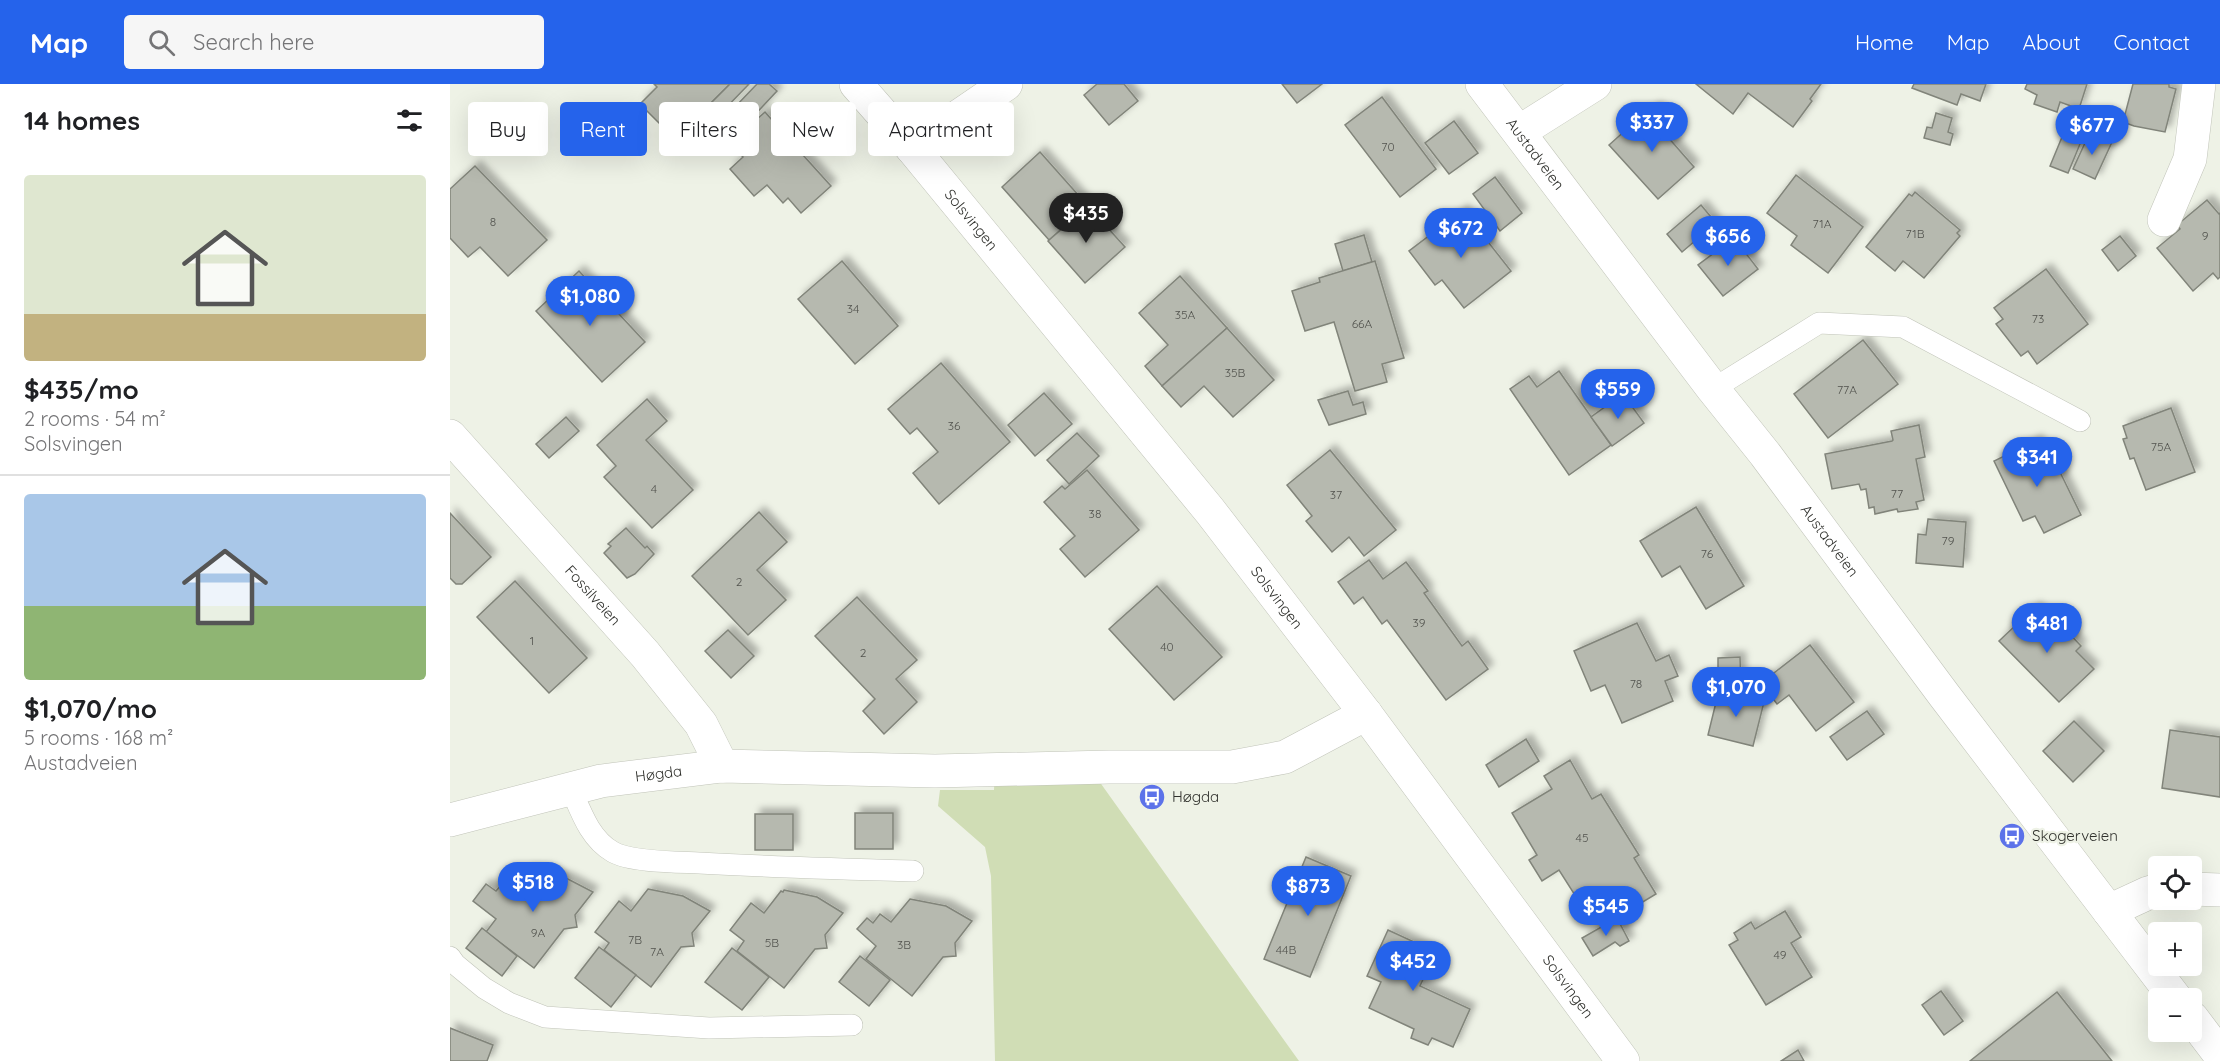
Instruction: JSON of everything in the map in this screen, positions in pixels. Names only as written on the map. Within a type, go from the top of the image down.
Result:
[{"type":"street","name":"Solsvingen","points":[[856,84],[872,102]]},
{"type":"street","points":[[980,102],[1006,84]]},
{"type":"street","name":"Austadveien","points":[[1482,84],[1713,389],[1765,454],[1944,695],[2168,988]]},
{"type":"street","points":[[1519,132],[1595,84]]},
{"type":"street","points":[[2164,220],[2190,159],[2199,84]]},
{"type":"street","name":"Solsvingen","points":[[919,156],[1210,511],[1366,714],[1623,1061]]},
{"type":"street","name":"Fossilveien","points":[[450,436],[645,654],[700,724],[722,766]]},
{"type":"street","name":"Høgda","points":[[450,820],[601,782],[722,766],[935,771],[1233,767],[1285,757],[1366,714]]},
{"type":"street","points":[[2202,889],[2220,890]]},
{"type":"street","points":[[2109,911],[2148,893]]},
{"type":"street","points":[[2202,1031],[2220,1055]]},
{"type":"lane","points":[[1713,389],[1819,323],[1903,327],[2080,421]]},
{"type":"lane","points":[[571,789],[589,828],[597,840],[614,854],[640,859],[686,862],[913,871]]},
{"type":"lane","points":[[450,957],[455,964],[484,988],[509,1003],[545,1017],[709,1028],[852,1025]]},
{"type":"green space","points":[[1089,767],[1299,1061],[995,1061],[991,876],[985,847],[938,806],[940,790],[994,790],[995,769]]},
{"type":"building","points":[[654,84],[730,84],[712,102],[659,102],[659,123],[647,111],[647,102],[642,102],[657,87]]},
{"type":"building","points":[[730,84],[749,84],[732,102],[712,102]]},
{"type":"building","points":[[757,84],[769,84],[777,91],[759,110],[759,102],[740,102]]},
{"type":"building","points":[[1097,84],[1124,84],[1138,101],[1109,125],[1084,95]]},
{"type":"building","points":[[1282,84],[1322,84],[1297,103]]},
{"type":"building","points":[[1696,84],[1821,84],[1793,127],[1748,93],[1733,114]]},
{"type":"building","points":[[1914,84],[1986,84],[1980,101],[1961,94],[1957,105],[1912,88]]},
{"type":"building","points":[[2027,84],[2087,84],[2079,109],[2060,102],[2057,112],[2034,104],[2037,95],[2025,89]]},
{"type":"building","points":[[2133,84],[2169,84],[2169,87],[2176,89],[2165,132],[2123,122]]},
{"type":"building","points":[[1382,97],[1436,169],[1400,197],[1345,125]]},
{"type":"building","points":[[1655,107],[1675,129],[1667,136],[1694,167],[1658,199],[1609,145],[1646,112],[1648,114]]},
{"type":"building","points":[[765,112],[771,119],[771,156],[804,156],[831,186],[801,213],[788,198],[783,203],[767,185],[754,196],[730,169],[742,156],[759,156],[759,117]]},
{"type":"building","points":[[1936,113],[1952,118],[1948,132],[1953,134],[1950,145],[1924,138],[1927,127],[1932,128]]},
{"type":"building","points":[[1454,121],[1478,153],[1449,174],[1425,143]]},
{"type":"building","points":[[2067,125],[2085,132],[2068,173],[2050,166]]},
{"type":"building","points":[[2090,132],[2112,142],[2095,179],[2073,169]]},
{"type":"building","points":[[1040,152],[1088,206],[1049,240],[1002,187]]},
{"type":"building","points":[[475,166],[547,240],[508,276],[480,247],[468,257],[450,238],[450,189]]},
{"type":"building","points":[[1796,175],[1863,227],[1828,273],[1791,245],[1797,236],[1767,213]]},
{"type":"building","points":[[1495,177],[1522,213],[1500,231],[1473,194]]},
{"type":"building","points":[[1915,192],[1960,230],[1957,233],[1960,236],[1924,278],[1903,261],[1895,271],[1866,247],[1909,194],[1912,196]]},
{"type":"building","points":[[2207,200],[2220,213],[2220,277],[2218,279],[2213,273],[2193,291],[2157,248],[2180,229],[2177,225]]},
{"type":"building","points":[[1701,205],[1716,223],[1682,252],[1667,234]]},
{"type":"building","points":[[1088,206],[1125,247],[1085,283],[1048,241]]},
{"type":"building","points":[[1463,210],[1511,271],[1464,308],[1442,280],[1435,285],[1409,251]]},
{"type":"building","points":[[1364,235],[1372,262],[1343,271],[1335,244]]},
{"type":"building","points":[[2120,236],[2136,256],[2118,271],[2102,250]]},
{"type":"building","points":[[1734,238],[1758,269],[1723,296],[1698,265]]},
{"type":"building","points":[[842,261],[898,326],[855,364],[798,299]]},
{"type":"building","points":[[1375,261],[1404,358],[1382,364],[1387,382],[1355,391],[1334,322],[1305,331],[1292,291],[1320,282],[1319,278]]},
{"type":"building","points":[[2046,269],[2088,324],[2037,364],[2028,351],[2021,356],[1996,324],[2003,319],[1994,308]]},
{"type":"building","points":[[579,271],[645,342],[602,382],[536,311]]},
{"type":"building","points":[[1180,276],[1227,328],[1162,386],[1145,366],[1168,345],[1139,313]]},
{"type":"building","points":[[1227,328],[1274,380],[1233,417],[1204,386],[1181,407],[1162,386]]},
{"type":"building","points":[[1863,340],[1898,384],[1828,438],[1794,394]]},
{"type":"building","points":[[941,363],[1010,442],[939,504],[913,473],[938,452],[917,428],[910,434],[888,409]]},
{"type":"building","points":[[1559,371],[1611,445],[1569,475],[1510,389],[1529,376],[1537,387]]},
{"type":"building","points":[[1348,391],[1353,405],[1363,402],[1366,414],[1329,425],[1318,400]]},
{"type":"building","points":[[1044,393],[1072,424],[1035,456],[1008,425]]},
{"type":"building","points":[[1623,394],[1644,423],[1612,446],[1591,417]]},
{"type":"building","points":[[647,399],[667,421],[646,440],[693,490],[652,528],[604,477],[616,466],[597,445]]},
{"type":"building","points":[[2171,408],[2195,472],[2146,490],[2134,458],[2130,459],[2123,439],[2127,438],[2123,426]]},
{"type":"building","points":[[566,417],[579,431],[549,458],[536,444]]},
{"type":"building","points":[[1919,425],[1925,457],[1916,459],[1924,500],[1916,502],[1918,509],[1898,512],[1897,509],[1875,514],[1874,507],[1869,508],[1866,489],[1861,490],[1859,484],[1832,489],[1825,454],[1892,441],[1891,431]]},
{"type":"building","points":[[1077,433],[1099,456],[1069,484],[1047,460]]},
{"type":"building","points":[[2037,440],[2052,472],[2058,468],[2081,515],[2044,533],[2035,516],[2023,521],[1994,461]]},
{"type":"building","points":[[1330,450],[1396,530],[1364,556],[1349,537],[1332,552],[1306,521],[1312,516],[1287,485]]},
{"type":"building","points":[[1087,470],[1139,530],[1085,577],[1060,549],[1075,536],[1044,502],[1062,486],[1065,489]]},
{"type":"building","points":[[1696,507],[1744,586],[1706,609],[1680,566],[1662,577],[1640,541]]},
{"type":"building","points":[[759,512],[787,542],[757,570],[786,600],[748,635],[692,576]]},
{"type":"building","points":[[450,513],[491,557],[462,584],[456,584],[450,578]]},
{"type":"building","points":[[1928,519],[1966,522],[1963,567],[1916,563],[1918,534],[1926,535]]},
{"type":"building","points":[[626,528],[654,554],[635,574],[627,578],[604,553],[611,546],[608,544]]},
{"type":"building","points":[[1369,560],[1383,579],[1406,562],[1428,591],[1424,593],[1462,646],[1468,641],[1488,669],[1446,700],[1387,620],[1382,624],[1363,597],[1354,604],[1338,582]]},
{"type":"building","points":[[515,581],[587,658],[549,693],[477,617]]},
{"type":"building","points":[[1157,586],[1222,657],[1174,700],[1109,629]]},
{"type":"building","points":[[857,597],[917,660],[896,679],[917,702],[884,734],[863,711],[875,699],[815,636]]},
{"type":"building","points":[[2035,607],[2062,635],[2066,630],[2081,646],[2076,651],[2094,669],[2059,702],[1999,641]]},
{"type":"building","points":[[1637,623],[1656,661],[1669,655],[1678,676],[1665,681],[1673,701],[1622,723],[1605,685],[1591,691],[1574,651]]},
{"type":"building","points":[[728,630],[754,656],[731,678],[705,651]]},
{"type":"building","points":[[1810,645],[1854,702],[1816,731],[1789,695],[1777,704],[1761,683]]},
{"type":"building","points":[[1740,657],[1741,686],[1718,687],[1718,658]]},
{"type":"building","points":[[1719,690],[1764,702],[1753,746],[1708,735]]},
{"type":"building","points":[[1867,711],[1884,734],[1847,760],[1830,737]]},
{"type":"building","points":[[2074,721],[2104,751],[2073,782],[2043,751]]},
{"type":"building","points":[[2170,730],[2220,737],[2220,797],[2162,788]]},
{"type":"building","points":[[1526,739],[1539,761],[1499,787],[1486,765]]},
{"type":"building","points":[[1570,760],[1592,799],[1601,794],[1639,855],[1634,858],[1656,894],[1613,920],[1602,901],[1585,911],[1559,870],[1542,881],[1529,860],[1537,855],[1512,813],[1552,789],[1544,776]]},
{"type":"building","points":[[855,813],[893,813],[893,849],[855,849]]},
{"type":"building","points":[[755,814],[793,814],[793,850],[755,850]]},
{"type":"building","points":[[1306,857],[1351,876],[1310,977],[1264,959]]},
{"type":"building","points":[[529,871],[566,878],[593,892],[575,915],[577,927],[564,929],[534,968],[486,932],[496,919],[473,901],[486,884],[496,891],[501,885],[512,894]]},
{"type":"building","points":[[648,889],[683,896],[710,911],[692,933],[694,946],[681,947],[651,987],[604,950],[609,943],[595,932],[619,901],[631,911]]},
{"type":"building","points":[[784,890],[817,897],[843,913],[825,935],[827,948],[815,949],[784,988],[737,951],[744,941],[730,930],[751,903],[764,913]]},
{"type":"building","points":[[910,899],[946,906],[972,921],[955,943],[956,956],[943,957],[912,996],[866,959],[876,946],[857,929],[867,918],[873,923],[880,914],[891,922]]},
{"type":"building","points":[[1785,911],[1801,937],[1791,943],[1812,977],[1766,1005],[1729,945],[1738,940],[1734,933],[1751,922],[1755,929]]},
{"type":"building","points":[[1617,918],[1629,941],[1620,946],[1615,942],[1593,956],[1582,938]]},
{"type":"building","points":[[482,928],[517,956],[502,976],[466,948]]},
{"type":"building","points":[[1388,930],[1436,952],[1420,986],[1470,1009],[1453,1047],[1432,1038],[1428,1045],[1411,1038],[1414,1029],[1369,1008],[1381,982],[1367,976]]},
{"type":"building","points":[[599,947],[636,975],[611,1007],[575,978]]},
{"type":"building","points":[[732,948],[769,977],[742,1010],[705,982]]},
{"type":"building","points":[[860,956],[890,980],[869,1006],[839,982]]},
{"type":"building","points":[[1941,991],[1963,1021],[1944,1035],[1922,1005]]},
{"type":"building","points":[[2057,992],[2112,1061],[1970,1061]]},
{"type":"building","points":[[450,1028],[493,1045],[487,1061],[450,1061]]},
{"type":"building","points":[[1798,1050],[1804,1061],[1781,1061]]},
{"type":"place","name":"Høgda","points":[[1152,797]]},
{"type":"place","name":"Skogerveien","points":[[2012,836]]}]
